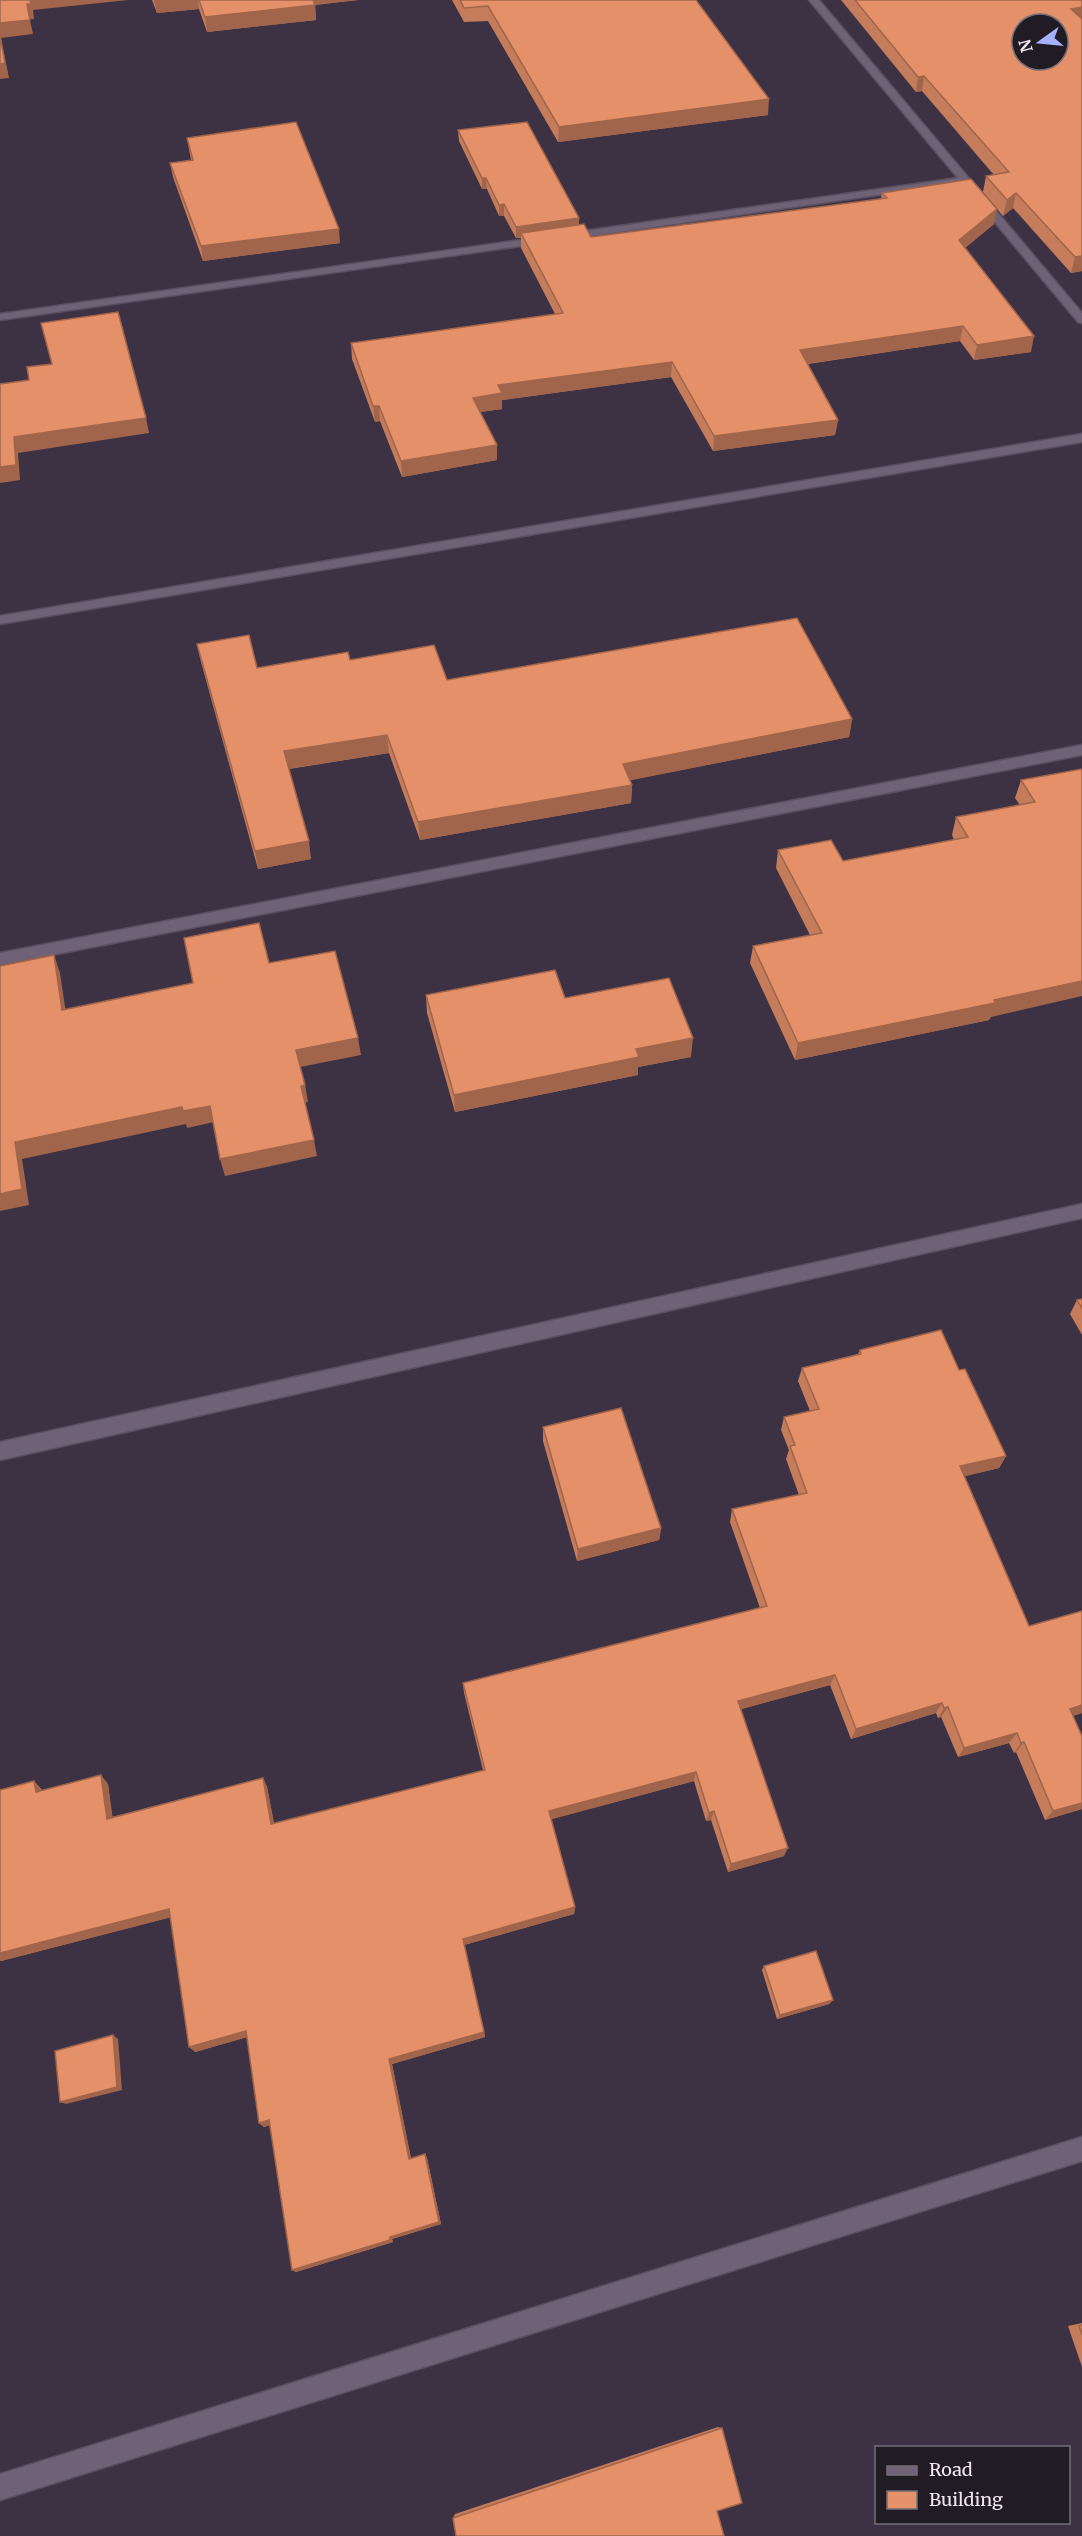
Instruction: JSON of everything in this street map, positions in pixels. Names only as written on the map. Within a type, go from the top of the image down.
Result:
[{"type":"street","points":[[814,0],[1082,320]]},
{"type":"street","points":[[0,317],[965,180]]},
{"type":"street","points":[[0,620],[1082,438]]},
{"type":"street","points":[[0,959],[1082,750]]},
{"type":"street","points":[[0,1451],[1082,1210]]},
{"type":"street","points":[[0,2487],[1082,2150]]},
{"type":"building","points":[[0,0],[30,0],[31,4],[27,4],[30,20],[0,23]]},
{"type":"building","points":[[199,0],[313,0],[315,5],[205,17]]},
{"type":"building","points":[[460,0],[696,0],[769,99],[559,127],[488,6],[464,8]]},
{"type":"building","points":[[855,0],[1082,0],[1082,7],[1071,9],[1082,19],[1082,256],[1075,257],[1016,193],[1007,200],[986,176],[1009,172],[924,76],[918,77]]},
{"type":"building","points":[[0,36],[5,63],[0,64]]},
{"type":"building","points":[[296,122],[339,229],[201,246],[170,163],[193,160],[187,138]]},
{"type":"building","points":[[527,122],[579,218],[516,227],[504,204],[499,205],[486,178],[482,178],[458,130]]},
{"type":"building","points":[[971,179],[997,209],[959,240],[1034,336],[977,345],[963,326],[800,350],[838,420],[714,436],[672,362],[498,385],[502,393],[473,398],[497,445],[401,461],[379,406],[373,406],[351,343],[563,313],[521,233],[584,224],[591,237],[887,198],[882,193]]},
{"type":"building","points":[[118,312],[146,418],[14,437],[16,465],[0,467],[0,384],[29,380],[27,367],[52,364],[41,323]]},
{"type":"building","points":[[797,618],[852,719],[623,764],[632,785],[418,822],[387,735],[284,751],[309,841],[255,851],[197,644],[249,635],[257,668],[348,652],[350,660],[434,645],[447,680]]},
{"type":"building","points":[[1082,769],[1082,981],[994,1000],[995,1003],[798,1043],[753,946],[822,933],[778,850],[831,840],[843,861],[968,837],[956,817],[1035,802],[1021,780]]},
{"type":"building","points":[[259,923],[269,963],[335,951],[358,1038],[296,1050],[305,1085],[301,1086],[314,1140],[220,1159],[210,1106],[183,1111],[182,1107],[15,1142],[22,1189],[0,1194],[0,966],[54,955],[62,1010],[193,983],[184,938]]},
{"type":"building","points":[[555,970],[565,998],[669,978],[693,1038],[636,1049],[639,1057],[454,1095],[426,995]]},
{"type":"building","points":[[941,1330],[959,1370],[965,1369],[1006,1456],[960,1466],[1029,1626],[1082,1611],[1082,1705],[1070,1709],[1082,1736],[1082,1803],[1053,1811],[1024,1742],[1021,1743],[1017,1733],[964,1748],[948,1707],[944,1708],[942,1703],[856,1729],[835,1675],[738,1701],[788,1848],[731,1864],[714,1811],[709,1813],[696,1772],[549,1811],[575,1907],[463,1939],[484,2032],[389,2059],[409,2159],[425,2154],[439,2222],[390,2237],[390,2240],[292,2270],[269,2120],[259,2123],[246,2031],[189,2047],[169,1909],[0,1953],[0,1790],[34,1781],[36,1792],[101,1775],[107,1819],[263,1778],[271,1824],[485,1770],[463,1683],[767,1606],[732,1509],[807,1493],[790,1446],[795,1445],[784,1417],[819,1409],[802,1368],[861,1354],[860,1350]]},
{"type":"building","points":[[621,1408],[661,1528],[578,1549],[543,1427]]},
{"type":"building","points":[[816,1951],[833,2000],[780,2015],[764,1966]]},
{"type":"building","points":[[113,2035],[117,2087],[60,2102],[55,2051]]},
{"type":"building","points":[[722,2428],[742,2503],[717,2511],[724,2536],[456,2536],[453,2518]]}]
